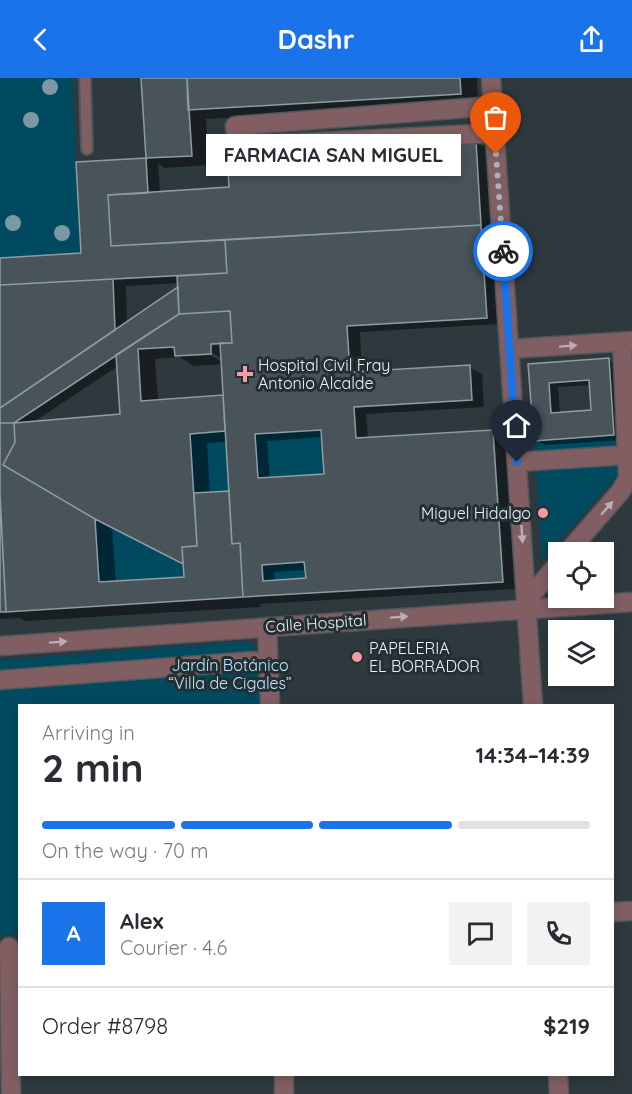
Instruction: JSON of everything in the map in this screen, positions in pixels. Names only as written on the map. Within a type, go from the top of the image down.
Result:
[{"type":"street","points":[[491,78],[533,704]]},
{"type":"street","points":[[493,106],[235,126],[237,146],[495,133]]},
{"type":"street","points":[[510,350],[627,342],[629,471],[626,485],[577,542]]},
{"type":"street","points":[[517,462],[628,455]]},
{"type":"street","points":[[527,604],[548,577]]},
{"type":"street","name":"Calle Hospital","points":[[0,646],[267,627],[527,604],[632,602]]},
{"type":"street","points":[[267,627],[270,704]]},
{"type":"street","points":[[0,680],[255,661]]},
{"type":"street","points":[[614,912],[632,911]]},
{"type":"street","points":[[9,947],[11,1094]]},
{"type":"street","points":[[284,1076],[284,1094]]},
{"type":"street","points":[[558,1076],[559,1094]]},
{"type":"lane","points":[[85,78],[87,148]]},
{"type":"green space","points":[[0,78],[72,78],[81,253],[0,258]]},
{"type":"green space","points":[[321,430],[324,474],[258,478],[255,434]]},
{"type":"green space","points":[[225,431],[229,491],[194,493],[190,434]]},
{"type":"green space","points":[[614,435],[618,475],[558,542],[548,542],[548,553],[542,560],[534,441]]},
{"type":"green space","points":[[95,519],[183,564],[184,577],[99,582]]},
{"type":"green space","points":[[304,562],[306,578],[263,581],[262,565]]},
{"type":"green space","name":"Jardín Botánico “Villa de Cigales”","points":[[249,641],[264,656],[266,704],[18,704],[18,934],[0,935],[0,660]]},
{"type":"building","points":[[141,78],[187,78],[192,156],[146,158]]},
{"type":"building","points":[[187,78],[460,78],[461,94],[188,110]]},
{"type":"building","points":[[476,141],[481,225],[111,246],[108,195],[229,187],[227,155]]},
{"type":"building","points":[[146,158],[148,193],[108,195],[111,246],[225,240],[227,273],[0,285],[0,258],[81,253],[76,162]]},
{"type":"building","points":[[481,225],[487,318],[347,326],[350,372],[470,365],[472,400],[354,407],[356,438],[493,430],[503,582],[243,597],[240,543],[232,544],[220,343],[232,343],[230,311],[179,314],[177,276],[227,273],[225,240]],"holes":[[[321,430],[324,474],[258,478],[255,434]],[[304,562],[306,578],[263,581],[262,565]]]},
{"type":"building","points":[[113,279],[115,330],[0,408],[0,285]]},
{"type":"building","points":[[178,287],[179,314],[14,423],[0,423],[0,408]]},
{"type":"building","points":[[230,311],[232,343],[211,344],[211,354],[175,356],[174,347],[138,349],[141,401],[223,395],[225,431],[190,434],[197,546],[182,547],[183,564],[95,519],[3,465],[15,442],[14,423],[120,414],[116,355],[179,314]]},
{"type":"building","points":[[609,358],[614,435],[534,441],[528,364]],"holes":[[[589,380],[591,410],[551,413],[549,383]]]},
{"type":"building","points":[[0,423],[14,423],[15,442],[3,465],[95,519],[99,582],[184,577],[182,547],[197,546],[194,493],[229,491],[232,544],[240,543],[243,597],[6,612],[0,495]]},
{"type":"building","points":[[0,495],[6,612],[0,612]]},
{"type":"way so far","points":[[496,154],[503,251]]},
{"type":"place","name":"FARMACIA SAN MIGUEL","points":[[496,154]]},
{"type":"place","name":"Hospital Civil Fray Antonio Alcalde","points":[[245,374]]},
{"type":"place","name":"Miguel Hidalgo","points":[[543,513]]},
{"type":"place","name":"PAPELERIA EL BORRADOR","points":[[357,657]]},
{"type":"route","points":[[503,251],[517,462]]}]
